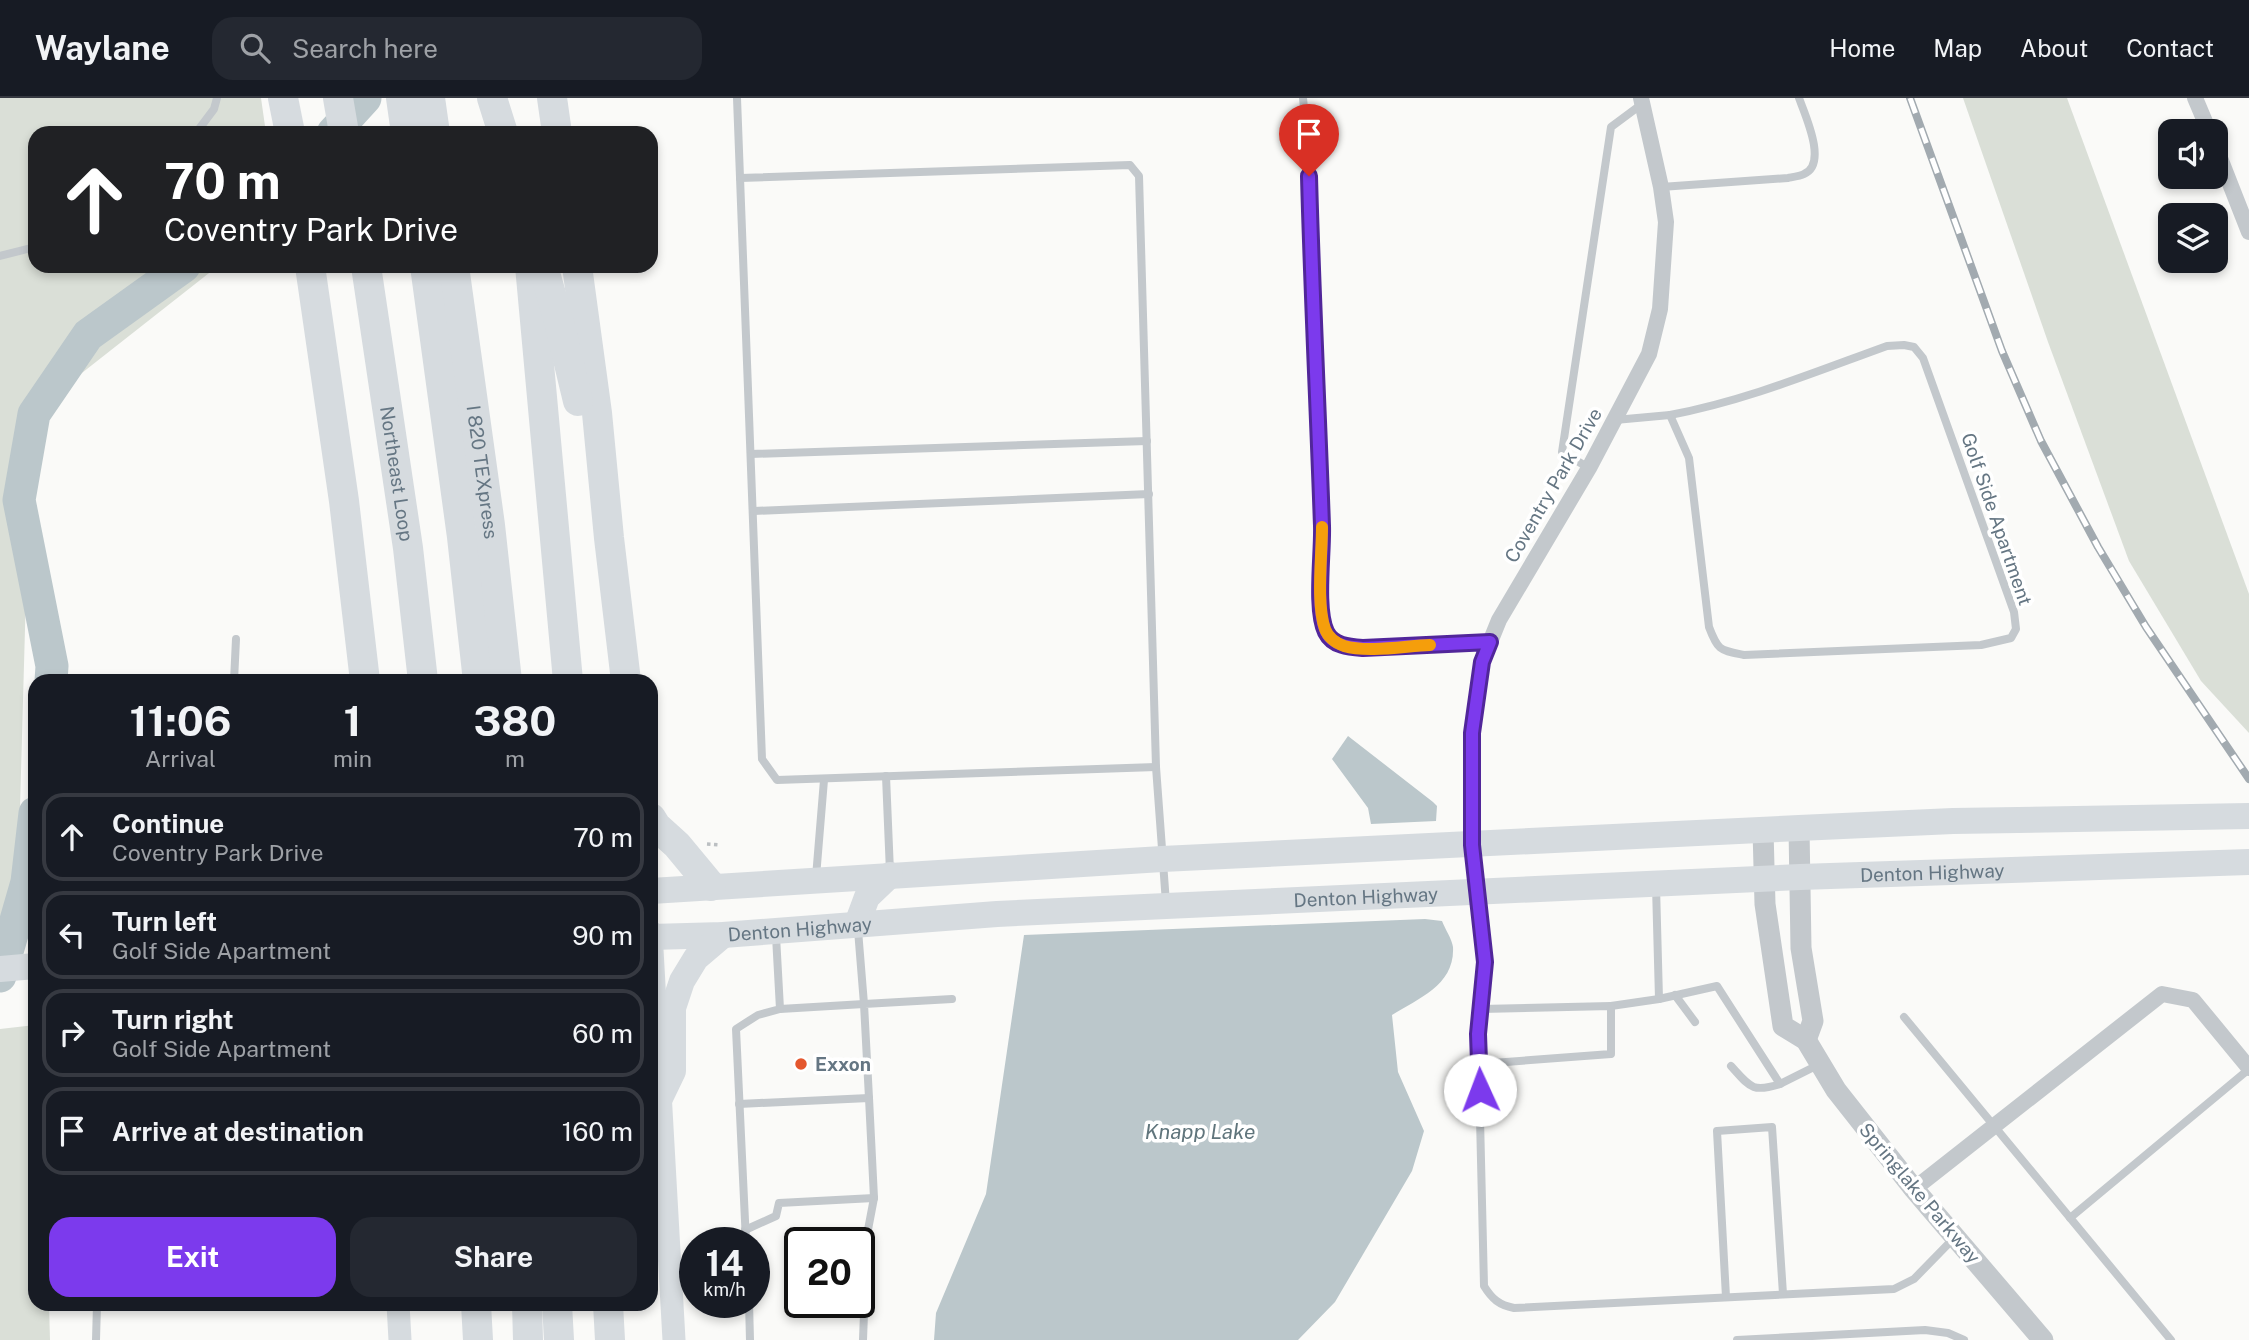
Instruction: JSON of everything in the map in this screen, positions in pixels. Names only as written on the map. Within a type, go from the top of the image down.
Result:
[{"type":"highway","points":[[283,98],[289,126]]},
{"type":"highway","points":[[300,126],[301,98]]},
{"type":"highway","points":[[338,98],[343,126]]},
{"type":"highway","points":[[401,98],[405,126]]},
{"type":"highway","points":[[430,98],[434,126]]},
{"type":"highway","points":[[492,98],[508,121]]},
{"type":"highway","points":[[552,98],[557,126]]},
{"type":"highway","points":[[311,273],[344,501],[364,674]]},
{"type":"highway","name":"I 820 TEXpress","points":[[426,273],[462,537],[477,674]]},
{"type":"highway","name":"I 820 TEXpress","points":[[455,273],[490,525],[507,674]]},
{"type":"highway","points":[[531,273],[567,674]]},
{"type":"highway","points":[[544,273],[589,414]]},
{"type":"highway","points":[[578,273],[594,495],[608,538],[625,674]]},
{"type":"highway","name":"Northeast Loop","points":[[368,277],[408,548],[422,674]]},
{"type":"highway","points":[[658,829],[677,845],[711,886]]},
{"type":"highway","points":[[471,1340],[476,1311]]},
{"type":"highway","points":[[477,1311],[478,1340]]},
{"type":"highway","points":[[527,1311],[528,1340]]},
{"type":"highway","points":[[558,1311],[559,1340]]},
{"type":"highway","points":[[608,1311],[610,1340]]},
{"type":"main road","points":[[658,890],[1162,859],[1799,828],[1953,821],[2249,816]]},
{"type":"main road","name":"Denton Highway","points":[[658,935],[723,935],[857,924],[1166,906],[1656,883],[2249,862]]},
{"type":"main road","points":[[857,924],[867,897],[890,875]]},
{"type":"main road","points":[[660,1098],[673,1071],[673,1008],[682,981],[696,958],[723,935]]},
{"type":"main road","points":[[0,969],[28,967]]},
{"type":"main road","points":[[658,1075],[674,1340]]},
{"type":"main road","points":[[398,1311],[400,1340]]},
{"type":"street","points":[[2196,98],[2204,119]]},
{"type":"street","name":"Coventry Park Drive","points":[[1477,893],[1472,845],[1472,733],[1480,674],[1490,642],[1499,620],[1589,468],[1649,355],[1660,309],[1666,222],[1642,101]]},
{"type":"street","points":[[2228,179],[2249,232]]},
{"type":"street","points":[[1799,828],[1801,948],[1813,1021],[1806,1040]]},
{"type":"street","name":"Springlake Parkway","points":[[1763,830],[1770,948],[1783,1026],[1806,1040],[1836,1090],[1914,1189],[2043,1340]]},
{"type":"street","points":[[1914,1189],[2161,994],[2193,1000],[2249,1069]]},
{"type":"lane","points":[[201,126],[214,109],[217,98]]},
{"type":"lane","points":[[737,98],[762,759],[777,780],[1156,767]]},
{"type":"lane","points":[[1303,98],[1308,148],[1322,529],[1321,615],[1326,631],[1331,639],[1343,646],[1363,648],[1490,642]]},
{"type":"lane","points":[[1661,187],[1788,178],[1806,174],[1814,166],[1815,145],[1799,98]]},
{"type":"lane","points":[[1589,468],[1562,452],[1611,127],[1642,101]]},
{"type":"lane","points":[[740,178],[1130,165],[1139,176],[1156,767],[1166,906]]},
{"type":"lane","points":[[0,256],[28,249]]},
{"type":"lane","name":"Golf Side Apartment","points":[[1615,420],[1710,408],[1887,346],[1914,347],[1923,358],[2014,612],[2016,629],[2011,638],[1967,646],[1744,655],[1721,650],[1716,645],[1709,627],[1689,458],[1670,415]]},
{"type":"lane","points":[[751,454],[1147,441]]},
{"type":"lane","points":[[754,511],[1149,494]]},
{"type":"lane","points":[[234,674],[236,639]]},
{"type":"lane","points":[[886,776],[890,875]]},
{"type":"lane","points":[[816,880],[824,780]]},
{"type":"lane","points":[[1656,883],[1659,999]]},
{"type":"lane","points":[[1477,893],[1485,962],[1478,1034],[1484,1286],[1491,1297],[1514,1308],[1894,1289],[1914,1279],[1955,1237]]},
{"type":"lane","points":[[857,924],[874,1198],[867,1235],[863,1340]]},
{"type":"lane","points":[[776,931],[780,1009]]},
{"type":"lane","points":[[1481,1009],[1611,1006],[1717,986],[1780,1084]]},
{"type":"lane","points":[[1675,995],[1695,1022]]},
{"type":"lane","points":[[745,1227],[736,1030],[758,1015],[780,1009],[951,999]]},
{"type":"lane","points":[[1479,1064],[1611,1054],[1611,1006]]},
{"type":"lane","points":[[1904,1017],[2171,1340]]},
{"type":"lane","points":[[1731,1066],[1749,1087],[1762,1090],[1820,1064]]},
{"type":"lane","points":[[2070,1217],[2249,1069]]},
{"type":"lane","points":[[739,1104],[869,1098]]},
{"type":"lane","points":[[1726,1297],[1717,1131],[1772,1126],[1783,1294]]},
{"type":"lane","points":[[752,1227],[776,1216],[779,1203],[874,1198]]},
{"type":"lane","points":[[96,1340],[97,1311]]},
{"type":"lane","points":[[749,1318],[750,1340]]},
{"type":"lane","points":[[1737,1340],[1925,1330],[1948,1333],[1964,1340]]},
{"type":"shaded area","points":[[0,98],[261,98],[265,126],[28,126],[28,273],[209,273],[31,413],[17,916],[0,918]]},
{"type":"shaded area","points":[[1963,98],[2067,98],[2249,594],[2249,733],[2201,681],[2129,561],[2048,342]]},
{"type":"shaded area","points":[[28,1026],[28,1311],[49,1311],[50,1340],[0,1340],[0,1029]]},
{"type":"water","points":[[1348,736],[1433,802],[1437,806],[1436,821],[1371,824],[1368,808],[1332,759]]},
{"type":"water","name":"Knapp Lake","points":[[1425,919],[1442,921],[1453,947],[1452,960],[1442,981],[1424,996],[1392,1015],[1398,1072],[1424,1131],[1412,1171],[1335,1302],[1298,1340],[934,1340],[936,1313],[986,1194],[1024,935]]},
{"type":"waterway","points":[[339,126],[365,98]]},
{"type":"waterway","points":[[51,674],[19,500],[34,414],[88,335],[174,273]]},
{"type":"waterway","points":[[0,976],[28,873]]},
{"type":"railway","points":[[1910,98],[2002,351],[2041,441],[2098,547],[2146,627],[2249,779]]},
{"type":"slow traffic","points":[[1322,527],[1321,615],[1331,639],[1343,646],[1363,648],[1430,645]]},
{"type":"place","name":"Exxon","points":[[801,1064]]},
{"type":"route","points":[[1309,176],[1322,529],[1321,615],[1326,631],[1331,639],[1343,646],[1363,648],[1490,642],[1482,662],[1472,733],[1472,845],[1485,962],[1478,1034],[1480,1090]]}]
